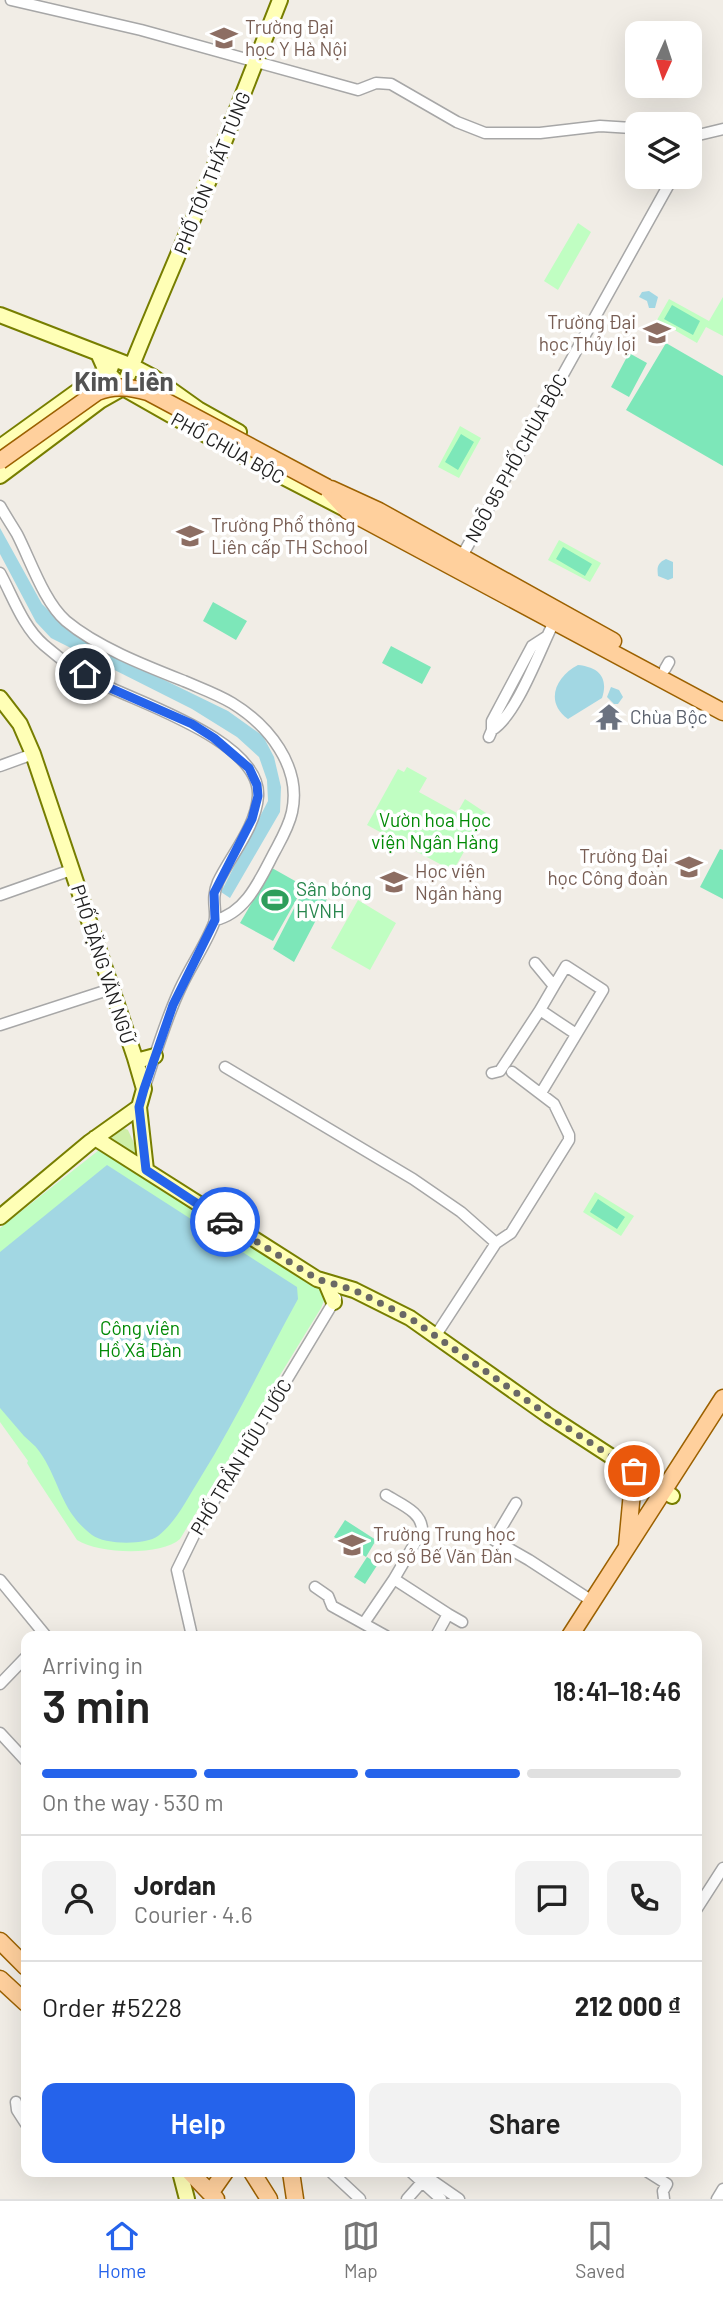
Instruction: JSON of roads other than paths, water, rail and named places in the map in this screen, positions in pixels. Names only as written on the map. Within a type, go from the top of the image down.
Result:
[{"type":"main road","points":[[0,461],[97,392],[130,387],[148,392],[326,487],[351,505]]},
{"type":"main road","name":"PHỐ CHÙA BỘC","points":[[351,505],[461,556],[553,623],[667,665],[723,700]]},
{"type":"main road","name":"PHỐ CHÙA BỘC","points":[[351,505],[553,623],[723,712]]},
{"type":"main road","points":[[668,1494],[723,1398]]},
{"type":"main road","points":[[586,1631],[629,1555],[723,1416]]},
{"type":"main road","points":[[573,1631],[592,1601],[629,1555],[634,1471]]},
{"type":"main road","points":[[0,1941],[21,1962]]},
{"type":"main road","points":[[0,1979],[21,1998]]},
{"type":"main road","points":[[194,2177],[211,2197],[222,2177]]},
{"type":"main road","points":[[255,2177],[265,2197]]},
{"type":"main road","points":[[265,2197],[266,2177]]},
{"type":"main road","points":[[292,2177],[295,2199]]},
{"type":"street","points":[[0,2],[9,0],[141,30],[358,90],[376,83],[391,84],[485,134],[540,133],[600,126],[625,128]]},
{"type":"street","name":"PHỐ TÔN THẤT TÙNG","points":[[126,363],[139,343],[183,246],[280,0]]},
{"type":"street","points":[[702,134],[723,129]]},
{"type":"street","name":"NGÕ 95 PHỐ CHÙA BỘC","points":[[461,556],[666,189]]},
{"type":"street","name":"PHỐ CHÙA BỘC","points":[[0,315],[91,348],[153,377],[351,505]]},
{"type":"street","points":[[99,353],[106,371]]},
{"type":"street","points":[[0,447],[106,371],[126,363],[123,388],[67,425],[0,476]]},
{"type":"street","name":"PHỐ CHÙA BỘC","points":[[106,371],[123,388],[297,486],[351,505]]},
{"type":"street","points":[[166,413],[176,394]]},
{"type":"street","points":[[53,408],[67,425]]},
{"type":"street","points":[[0,506],[18,535],[31,566],[66,621],[107,646],[231,702],[263,729],[286,759],[293,796],[292,813],[287,828],[240,909],[232,915],[215,920]]},
{"type":"street","points":[[0,573],[28,627],[45,646],[110,688],[192,724],[214,738],[249,768],[257,785],[256,808],[214,893],[215,920],[176,997],[144,1089],[139,1107],[146,1170]]},
{"type":"street","points":[[490,734],[500,726],[512,695],[542,651],[553,623]]},
{"type":"street","name":"PHỐ ĐẶNG VĂN NGỮ","points":[[0,698],[20,724],[33,754],[144,1089]]},
{"type":"street","points":[[0,766],[33,754]]},
{"type":"street","points":[[0,895],[71,870]]},
{"type":"street","points":[[535,963],[554,986]]},
{"type":"street","points":[[492,1073],[500,1071],[504,1056],[540,1010],[566,966],[603,990],[541,1093]]},
{"type":"street","points":[[0,1025],[111,989]]},
{"type":"street","points":[[540,1010],[576,1034]]},
{"type":"street","points":[[135,1058],[140,1060],[155,1056]]},
{"type":"street","points":[[225,1067],[413,1179],[461,1212],[496,1243]]},
{"type":"street","points":[[436,1335],[496,1243],[511,1233],[569,1140],[554,1104],[512,1072]]},
{"type":"street","points":[[0,1216],[95,1138],[139,1107]]},
{"type":"street","points":[[95,1138],[326,1283],[343,1286],[403,1314],[549,1416],[668,1494]]},
{"type":"street","points":[[326,1283],[334,1301]]},
{"type":"street","name":"PHỐ TRẦN HỮU TƯỚC","points":[[191,1631],[177,1570],[198,1527],[343,1286]]},
{"type":"street","points":[[364,1623],[422,1531],[423,1523],[416,1514],[386,1495]]},
{"type":"street","points":[[516,1503],[494,1540],[592,1601]]},
{"type":"street","points":[[394,1579],[462,1622]]},
{"type":"street","points":[[0,1580],[42,1631]]},
{"type":"street","points":[[315,1587],[328,1596],[332,1606],[378,1631]]},
{"type":"street","points":[[439,1631],[448,1614]]},
{"type":"street","points":[[0,1684],[21,1662]]},
{"type":"street","points":[[0,1733],[21,1756]]},
{"type":"street","points":[[702,1901],[723,1868]]},
{"type":"street","points":[[16,2102],[21,2116]]},
{"type":"street","points":[[181,2177],[187,2199]]},
{"type":"street","points":[[336,2177],[360,2199]]},
{"type":"street","points":[[418,2177],[442,2199]]},
{"type":"street","points":[[656,2177],[667,2184],[663,2191],[664,2199]]},
{"type":"street","points":[[407,2199],[423,2181],[433,2181],[460,2199]]},
{"type":"street","points":[[717,2199],[723,2189]]},
{"type":"water","points":[[649,291],[658,297],[655,308],[649,308],[647,301],[639,297],[642,292]]},
{"type":"water","points":[[0,528],[42,604],[68,629],[111,654],[228,711],[263,736],[274,757],[281,787],[280,812],[230,898],[221,892],[268,801],[267,780],[259,757],[237,737],[192,709],[51,638],[36,622],[0,554]]},
{"type":"water","points":[[666,559],[673,562],[673,578],[668,580],[658,576],[659,564]]},
{"type":"water","points":[[578,665],[591,668],[600,674],[604,691],[602,698],[568,719],[556,705],[556,690],[564,676]]},
{"type":"water","points":[[611,687],[619,690],[623,697],[618,704],[614,704],[607,697]]},
{"type":"water","name":"Công viên Hồ Xã Đàn","points":[[107,1165],[297,1287],[298,1299],[225,1436],[181,1510],[158,1536],[135,1542],[106,1541],[81,1526],[67,1506],[39,1451],[0,1408],[0,1252]]},
{"type":"place","name":"Trường Đại học Y Hà Nội","points":[[224,38]]},
{"type":"place","name":"Trường Đại học Thủy lợi","points":[[657,333]]},
{"type":"place","name":"Trường Phổ thông Liên cấp TH School","points":[[190,536]]},
{"type":"place","name":"Chùa Bộc","points":[[609,717]]},
{"type":"place","name":"Trường Đại học Công đoàn","points":[[689,867]]},
{"type":"place","name":"Học viện Ngân hàng","points":[[394,882]]},
{"type":"place","name":"Sân bóng HVNH","points":[[275,900]]},
{"type":"place","name":"Trường Trung học cơ sở Bế Văn Đàn","points":[[352,1545]]},
{"type":"district","name":"Kim Liên","points":[[124,382]]},
{"type":"park label","name":"Vườn hoa Học viện Ngân Hàng","points":[[435,831]]}]
